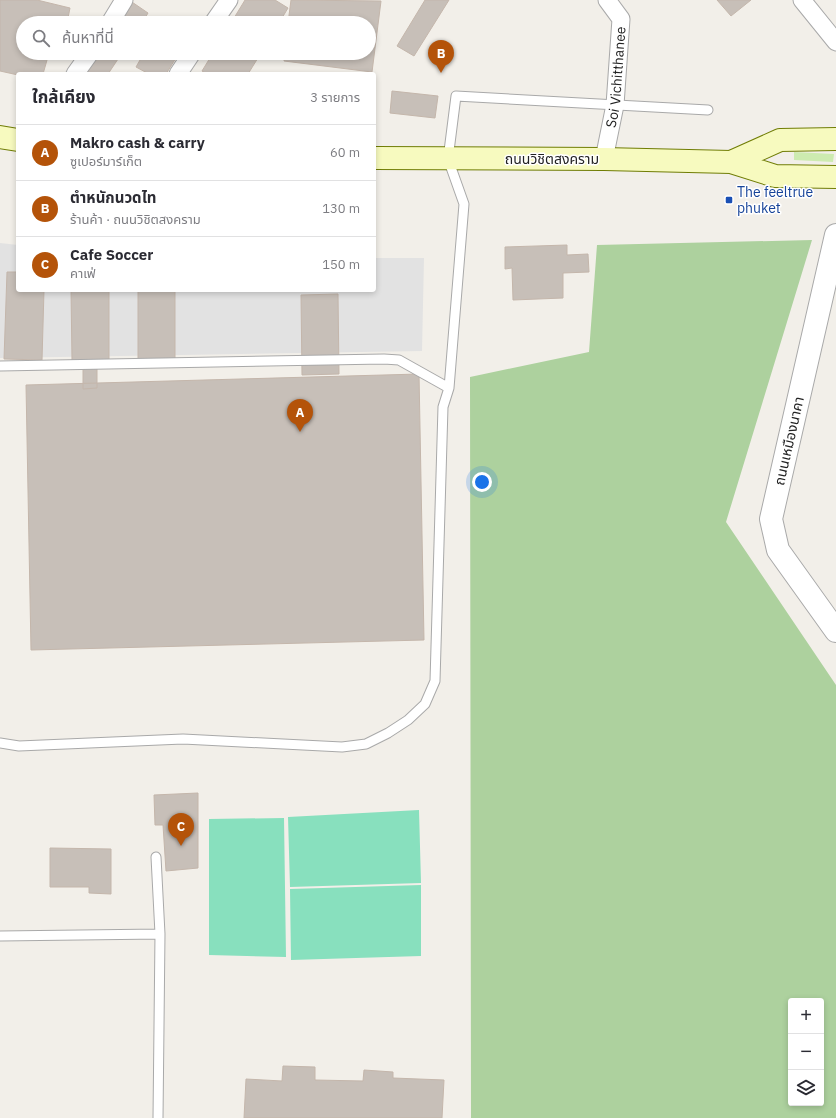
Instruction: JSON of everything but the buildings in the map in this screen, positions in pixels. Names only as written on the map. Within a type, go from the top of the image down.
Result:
[{"type":"main road","points":[[0,137],[16,140]]},
{"type":"main road","name":"ถนนวิชิตสงคราม","points":[[731,162],[780,140],[836,139]]},
{"type":"main road","name":"ถนนวิชิตสงคราม","points":[[376,158],[604,159],[731,162],[775,176],[836,177]]},
{"type":"street","points":[[114,16],[124,0]]},
{"type":"street","points":[[218,16],[229,0]]},
{"type":"street","name":"Soi Vichitthanee","points":[[604,159],[615,106],[621,19],[607,0]]},
{"type":"street","points":[[802,0],[836,42]]},
{"type":"street","points":[[76,72],[85,60]]},
{"type":"street","points":[[179,72],[187,60]]},
{"type":"street","name":"ถนนเหมืองนาคา","points":[[836,235],[771,519],[778,550],[836,631]]},
{"type":"lane","points":[[0,743],[19,746],[183,739],[342,747],[366,744],[388,733],[408,720],[425,704],[435,681],[443,407],[449,388],[464,204],[448,159],[456,96],[708,110]]},
{"type":"lane","points":[[0,366],[384,359],[400,360],[449,388]]},
{"type":"lane","points":[[156,857],[160,934],[158,1118]]},
{"type":"lane","points":[[0,936],[160,934]]},
{"type":"green space","points":[[794,152],[834,154],[833,162],[794,160]]},
{"type":"green space","points":[[812,240],[726,522],[836,685],[836,1118],[471,1118],[470,377],[589,352],[597,245]]},
{"type":"green space","points":[[419,810],[421,883],[290,887],[288,817]]},
{"type":"green space","points":[[284,818],[286,957],[209,955],[209,819]]},
{"type":"green space","points":[[421,885],[421,956],[291,960],[290,889]]},
{"type":"shaded area","points":[[0,243],[16,245],[16,292],[376,292],[376,258],[424,258],[422,351],[0,358]]},
{"type":"place","name":"ตำหนักนวดไท","points":[[441,73]]},
{"type":"place","name":"The feeltrue phuket","points":[[729,200]]},
{"type":"place","name":"Makro cash & carry","points":[[300,432]]},
{"type":"place","name":"Cafe Soccer","points":[[181,846]]}]
